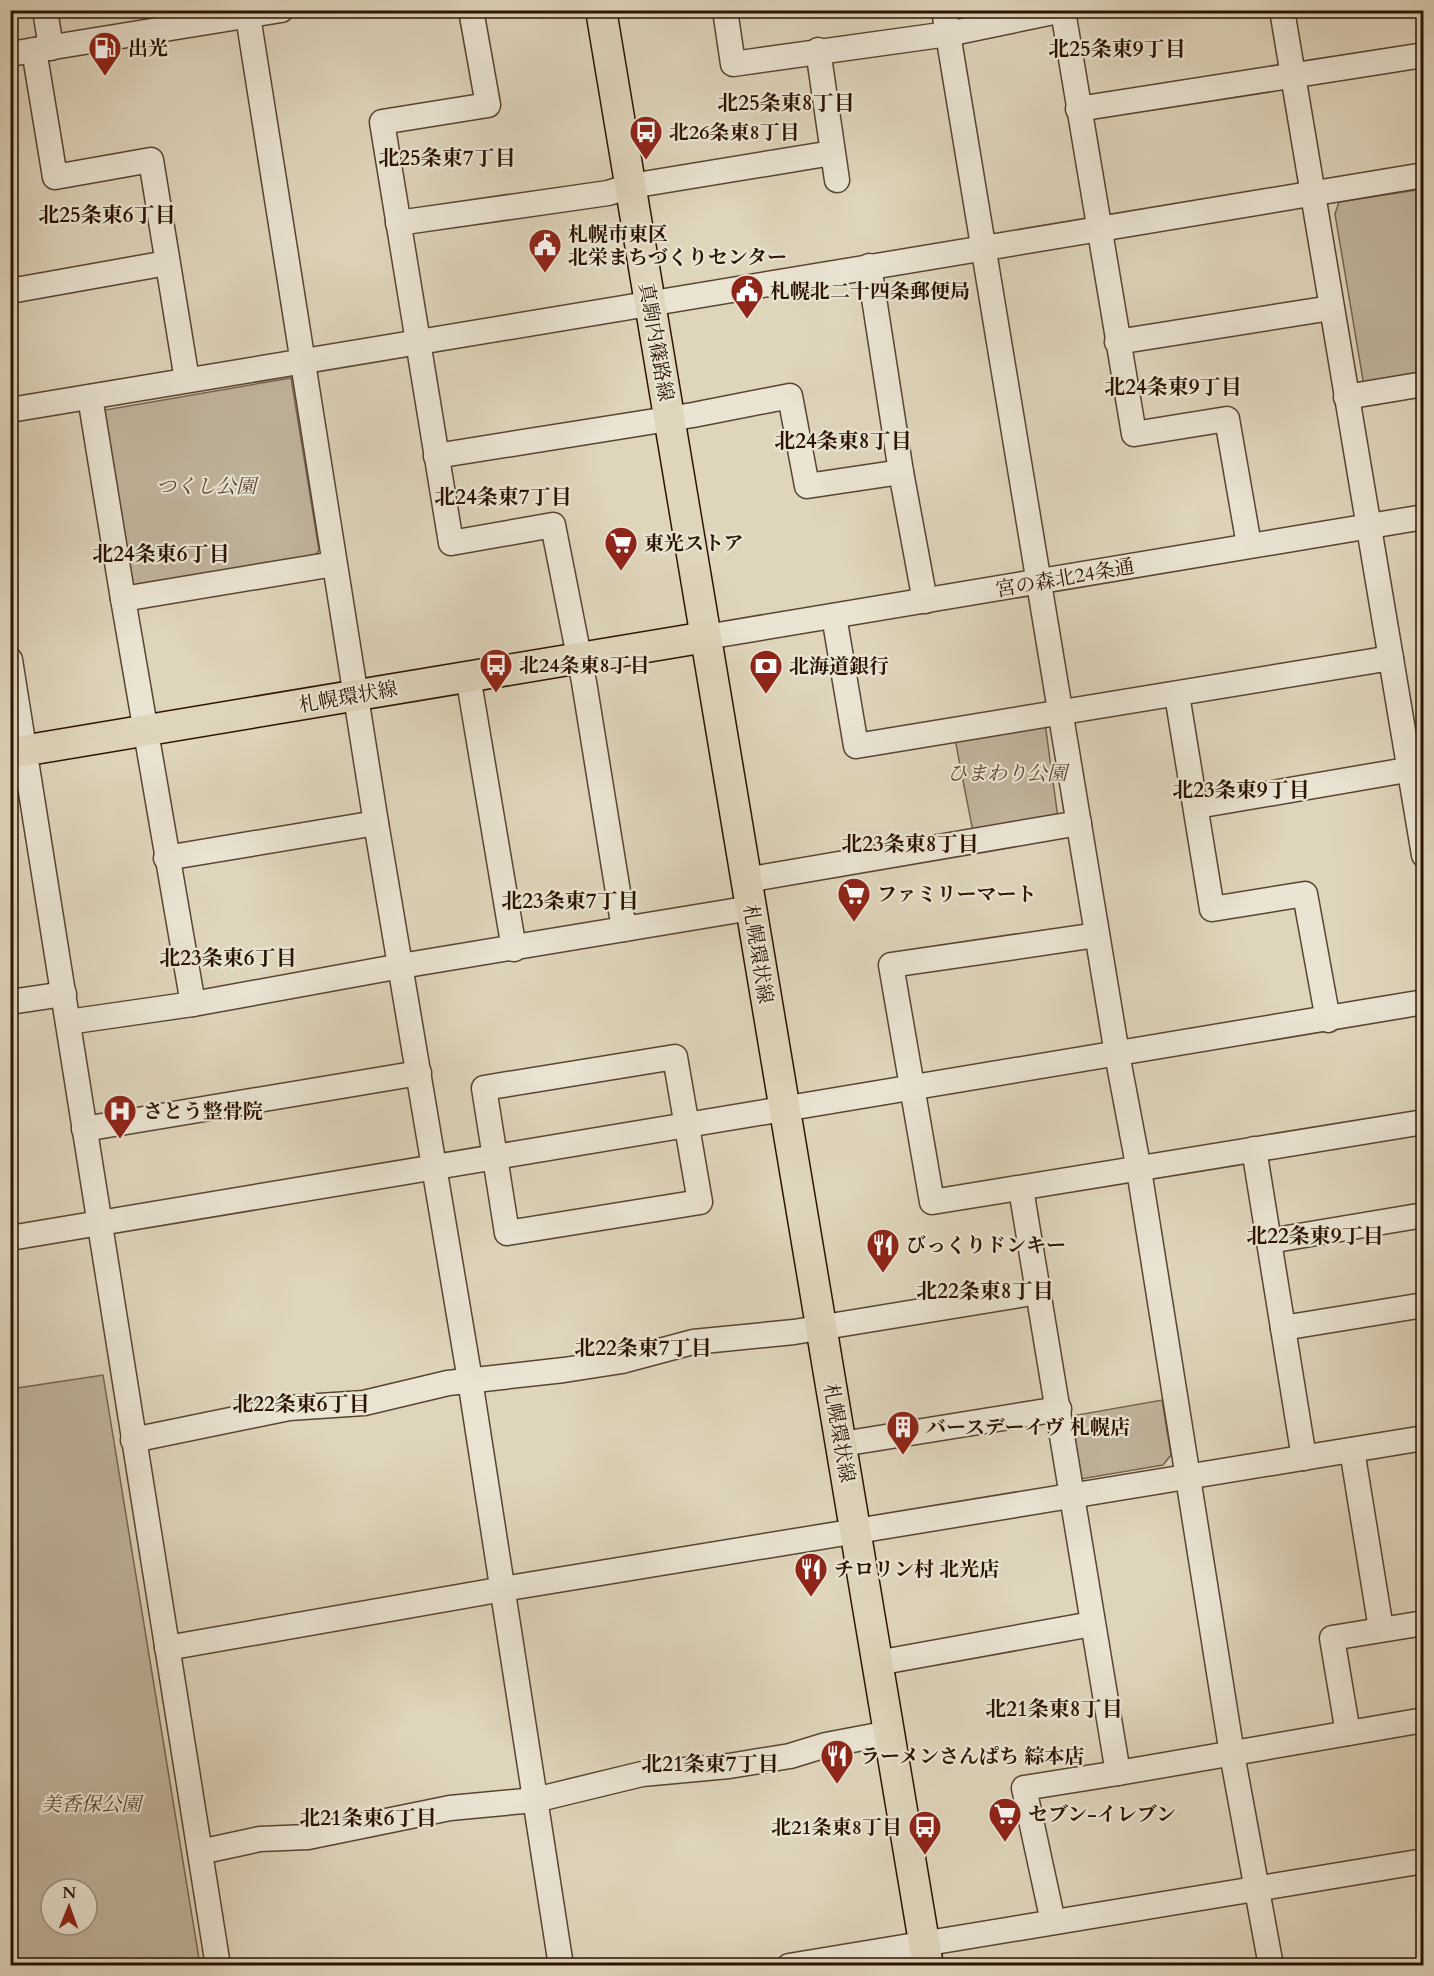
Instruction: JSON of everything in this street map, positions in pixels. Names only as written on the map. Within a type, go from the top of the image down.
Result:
[{"type":"main road","name":"真駒内篠路線","points":[[602,10],[706,637]]},
{"type":"main road","name":"札幌環状線","points":[[18,752],[706,637],[926,1954]]},
{"type":"street","points":[[45,10],[32,50],[55,177],[151,160],[187,380]]},
{"type":"street","points":[[32,50],[160,20],[281,10]]},
{"type":"street","points":[[471,10],[488,105],[382,122],[436,456],[451,543],[554,525],[624,929]]},
{"type":"street","points":[[725,10],[733,64],[818,50],[946,22],[1063,10],[1134,434],[1227,418],[1249,545]]},
{"type":"street","points":[[1282,10],[1391,658],[1417,768],[1424,855]]},
{"type":"street","points":[[248,13],[376,823],[470,1380],[561,1965]]},
{"type":"street","points":[[946,22],[1117,1054],[1139,1170],[1232,1754],[1270,1965]]},
{"type":"street","points":[[818,50],[837,180]]},
{"type":"street","points":[[1078,109],[1424,55]]},
{"type":"street","points":[[398,224],[608,193],[631,186],[832,153]]},
{"type":"street","points":[[10,410],[1424,175]]},
{"type":"street","points":[[10,291],[167,263]]},
{"type":"street","points":[[868,266],[901,472],[925,601]]},
{"type":"street","points":[[1117,342],[1331,308]]},
{"type":"street","points":[[1346,397],[1424,384]]},
{"type":"street","points":[[436,456],[669,419],[790,396],[807,486],[901,472]]},
{"type":"street","points":[[90,397],[166,858],[193,1004]]},
{"type":"street","name":"宮の森北24条通","points":[[706,637],[1424,517]]},
{"type":"street","points":[[123,599],[334,564]]},
{"type":"street","points":[[834,616],[856,746],[1391,658]]},
{"type":"street","points":[[10,660],[18,752],[64,994],[218,1965]]},
{"type":"street","points":[[468,676],[514,949]]},
{"type":"street","points":[[1177,695],[1197,806],[1212,909],[1305,894],[1328,1020]]},
{"type":"street","points":[[1197,806],[1417,768]]},
{"type":"street","points":[[166,858],[376,823]]},
{"type":"street","points":[[68,1022],[193,1004],[624,929],[749,895],[1079,823]]},
{"type":"street","points":[[1097,935],[891,965],[932,1203],[1424,1122]]},
{"type":"street","points":[[10,1002],[64,994]]},
{"type":"street","points":[[10,1238],[784,1108],[1328,1020],[1424,1002]]},
{"type":"street","points":[[675,1057],[686,1125],[700,1202],[507,1233],[484,1088],[675,1057]]},
{"type":"street","points":[[84,1129],[419,1073]]},
{"type":"street","points":[[1254,1149],[1304,1458]]},
{"type":"street","points":[[1021,1189],[1074,1496],[1092,1624],[1118,1773]]},
{"type":"street","points":[[1269,1241],[1424,1215]]},
{"type":"street","points":[[133,1440],[202,1428],[289,1408],[364,1403],[470,1380],[564,1370],[622,1360],[693,1342],[794,1332],[1038,1292]]},
{"type":"street","points":[[1283,1328],[1424,1305]]},
{"type":"street","points":[[842,1444],[1059,1409]]},
{"type":"street","points":[[167,1648],[501,1589],[1424,1438]]},
{"type":"street","points":[[1352,1450],[1381,1629]]},
{"type":"street","points":[[1348,1733],[1332,1638],[1424,1623]]},
{"type":"street","points":[[877,1663],[1092,1624]]},
{"type":"street","points":[[1053,1922],[1024,1788],[1424,1720]]},
{"type":"street","points":[[200,1852],[260,1839],[308,1837],[427,1811],[535,1800],[642,1774],[729,1766],[790,1756],[826,1745],[889,1733]]},
{"type":"street","points":[[789,1965],[926,1954],[1053,1922],[1424,1861]]},
{"type":"green space","points":[[1423,189],[1423,376],[1364,386],[1335,214],[1339,202]]},
{"type":"green space","name":"つくし公園","points":[[291,378],[319,550],[310,563],[128,593],[99,411]]},
{"type":"green space","name":"ひまわり公園","points":[[1045,723],[1058,818],[973,832],[954,734]]},
{"type":"green space","name":"美香保公園","points":[[103,1375],[200,1965],[11,1965],[11,1389]]},
{"type":"green space","points":[[1162,1400],[1171,1455],[1163,1465],[1075,1480],[1066,1417]]},
{"type":"place","name":"出光","points":[[105,77]]},
{"type":"place","name":"北26条東8丁目","points":[[646,161]]},
{"type":"place","name":"札幌市東区 北栄まちづくりセンター","points":[[545,274]]},
{"type":"place","name":"札幌北二十四条郵便局","points":[[747,320]]},
{"type":"place","name":"東光ストア","points":[[621,572]]},
{"type":"place","name":"北24条東8丁目","points":[[496,694]]},
{"type":"place","name":"北海道銀行","points":[[766,695]]},
{"type":"place","name":"ファミリーマート","points":[[854,923]]},
{"type":"place","name":"さとう整骨院","points":[[120,1140]]},
{"type":"place","name":"びっくりドンキー","points":[[883,1274]]},
{"type":"place","name":"バースデーイヴ 札幌店","points":[[903,1456]]},
{"type":"place","name":"チロリン村 北光店","points":[[811,1598]]},
{"type":"place","name":"ラーメンさんぱち 綜本店","points":[[837,1785]]},
{"type":"place","name":"セブン-イレブン","points":[[1005,1843]]},
{"type":"place","name":"北21条東8丁目","points":[[925,1856]]},
{"type":"district","name":"北25条東9丁目","points":[[1117,49]]},
{"type":"district","name":"北25条東8丁目","points":[[786,103]]},
{"type":"district","name":"北25条東7丁目","points":[[447,158]]},
{"type":"district","name":"北25条東6丁目","points":[[107,215]]},
{"type":"district","name":"北24条東9丁目","points":[[1173,387]]},
{"type":"district","name":"北24条東8丁目","points":[[843,441]]},
{"type":"district","name":"北24条東7丁目","points":[[503,497]]},
{"type":"district","name":"北24条東6丁目","points":[[161,554]]},
{"type":"district","name":"北23条東9丁目","points":[[1241,790]]},
{"type":"district","name":"北23条東8丁目","points":[[910,844]]},
{"type":"district","name":"北23条東7丁目","points":[[570,901]]},
{"type":"district","name":"北23条東6丁目","points":[[228,958]]},
{"type":"district","name":"北22条東9丁目","points":[[1315,1236]]},
{"type":"district","name":"北22条東8丁目","points":[[985,1291]]},
{"type":"district","name":"北22条東7丁目","points":[[643,1348]]},
{"type":"district","name":"北22条東6丁目","points":[[301,1404]]},
{"type":"district","name":"北21条東8丁目","points":[[1054,1709]]},
{"type":"district","name":"北21条東7丁目","points":[[710,1764]]},
{"type":"district","name":"北21条東6丁目","points":[[368,1818]]}]
